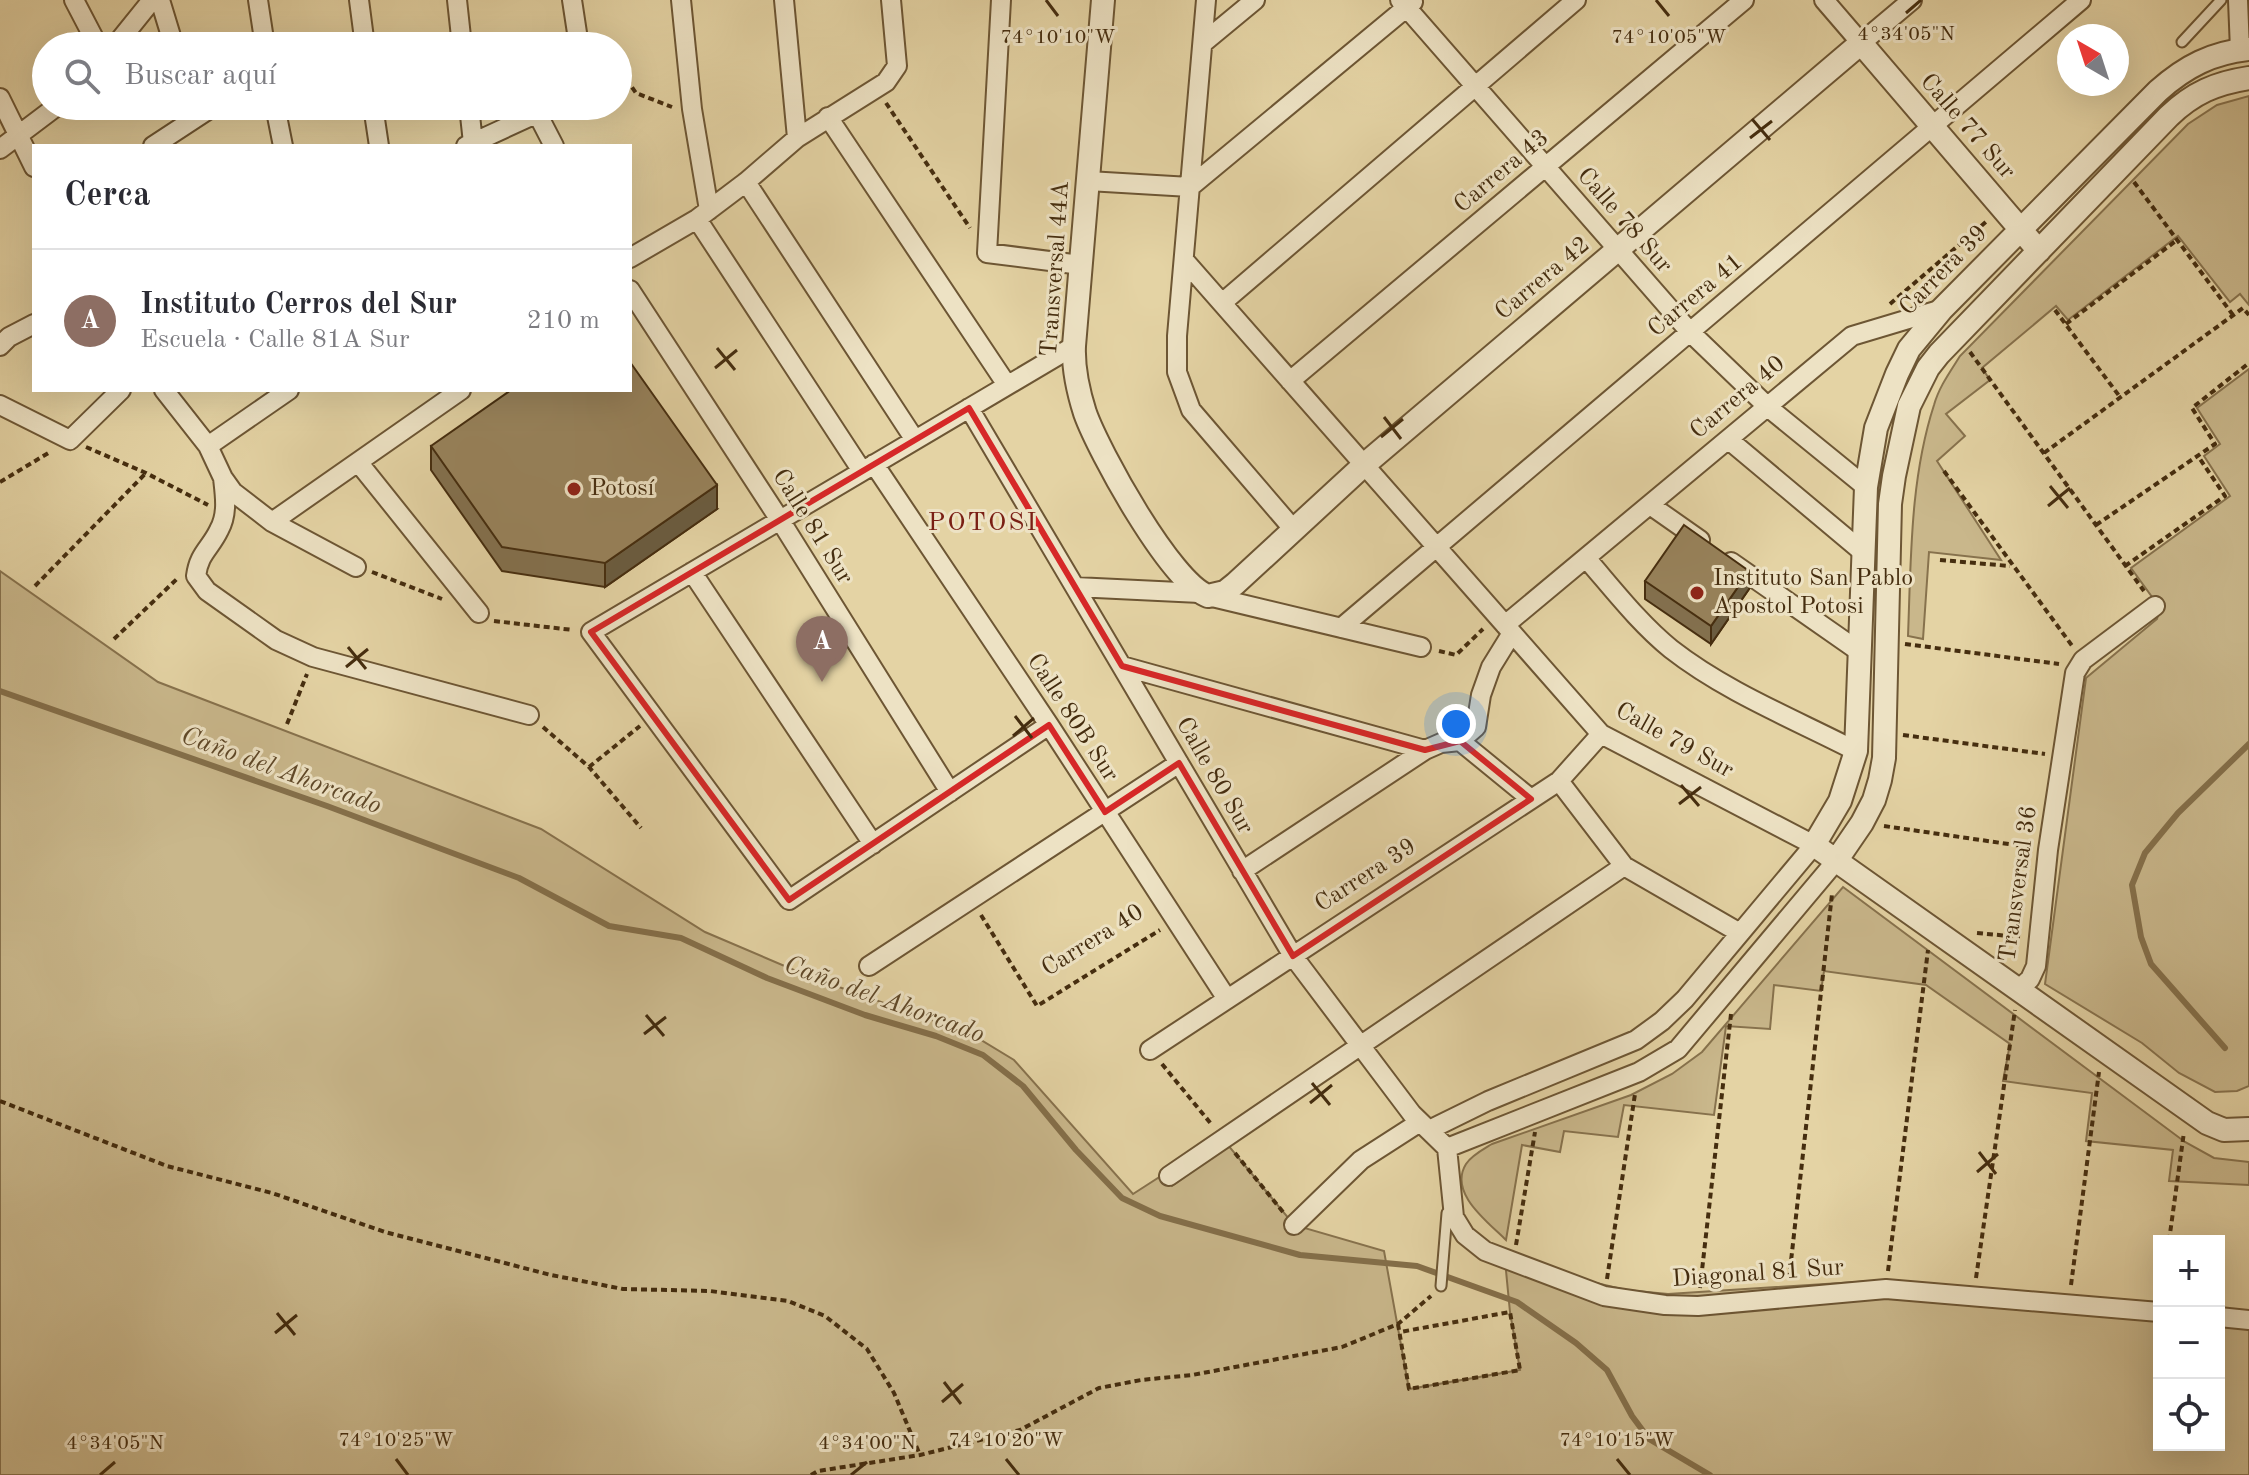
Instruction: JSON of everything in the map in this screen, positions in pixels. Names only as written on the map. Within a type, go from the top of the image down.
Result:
[{"type":"street","points":[[74,0],[91,32]]},
{"type":"street","points":[[126,32],[152,0]]},
{"type":"street","points":[[160,0],[170,32]]},
{"type":"street","points":[[258,0],[263,32]]},
{"type":"street","points":[[359,0],[363,32]]},
{"type":"street","points":[[457,0],[460,32]]},
{"type":"street","points":[[572,0],[577,32]]},
{"type":"street","points":[[681,0],[703,214]]},
{"type":"street","points":[[784,0],[797,138]]},
{"type":"street","points":[[632,257],[703,214],[797,138],[877,89],[893,75],[897,56],[891,0]]},
{"type":"street","points":[[1001,0],[987,253],[1081,265]]},
{"type":"street","name":"Transversal 44A","points":[[1103,0],[1074,346],[1080,395],[1104,453],[1173,566],[1204,594]]},
{"type":"street","points":[[1206,0],[1177,336],[1177,372],[1191,410],[1294,530]]},
{"type":"street","points":[[1203,43],[1255,0]]},
{"type":"street","points":[[1222,303],[1576,0]]},
{"type":"street","name":"Carrera 43","points":[[1290,381],[1744,0]]},
{"type":"street","name":"Calle 77 Sur","points":[[1824,0],[2039,251]]},
{"type":"street","name":"Carrera 42","points":[[1204,594],[1225,592],[1235,584],[1364,465],[1912,0]]},
{"type":"street","name":"Carrera 41","points":[[1341,628],[2081,0]]},
{"type":"street","points":[[2020,230],[2177,74],[2218,53],[2245,49],[2238,0]]},
{"type":"street","points":[[1088,181],[1190,187],[1407,3]]},
{"type":"street","name":"Calle 78 Sur","points":[[1407,3],[1616,251],[1690,332],[1769,408],[1866,487]]},
{"type":"street","points":[[1447,1148],[1639,1072],[1678,1049],[1836,861],[1874,800],[1884,758],[1890,504],[1909,406],[1928,368],[2185,101],[2214,84],[2249,78]]},
{"type":"street","points":[[0,98],[32,163]]},
{"type":"street","points":[[828,117],[1007,385]]},
{"type":"street","points":[[0,149],[40,120]]},
{"type":"street","points":[[155,144],[184,120]]},
{"type":"street","points":[[277,120],[282,144]]},
{"type":"street","points":[[375,120],[379,144]]},
{"type":"street","points":[[469,120],[470,144],[524,120]]},
{"type":"street","points":[[548,120],[554,144]]},
{"type":"street","points":[[746,182],[915,440]]},
{"type":"street","name":"Calle 80B Sur","points":[[703,214],[868,468],[1049,725],[1227,999]]},
{"type":"street","name":"Carrera 39","points":[[1814,845],[1840,801],[1856,751],[1866,487],[1876,428],[1909,349],[1942,309],[2020,230]]},
{"type":"street","name":"Calle 79 Sur","points":[[1184,260],[1601,734],[1814,845],[2216,1128],[2234,1131],[2249,1129]]},
{"type":"street","name":"Calle 81 Sur","points":[[632,293],[780,520],[950,792]]},
{"type":"street","name":"Carrera 40","points":[[1460,741],[1476,727],[1481,695],[1505,625],[1852,336],[1942,309]]},
{"type":"street","points":[[0,346],[9,337],[32,325]]},
{"type":"street","points":[[1049,725],[789,900],[591,632],[1074,346]]},
{"type":"street","points":[[0,405],[70,440],[119,392]]},
{"type":"street","points":[[166,392],[208,446],[223,478],[245,503],[272,522],[356,567]]},
{"type":"street","points":[[208,446],[286,392]]},
{"type":"street","points":[[272,522],[458,392]]},
{"type":"street","name":"Calle 80 Sur","points":[[969,408],[1293,956],[1424,1126],[1447,1148]]},
{"type":"street","points":[[1729,440],[1864,553]]},
{"type":"street","points":[[358,462],[479,613]]},
{"type":"street","points":[[223,478],[226,498],[224,514],[219,530],[198,559],[196,576],[207,591],[276,640],[313,657],[529,715]]},
{"type":"street","points":[[1650,505],[1860,652]]},
{"type":"street","points":[[1586,558],[1641,620],[1672,649],[1730,687],[1856,751]]},
{"type":"street","points":[[692,572],[873,844]]},
{"type":"street","points":[[1075,587],[1204,594],[1421,647]]},
{"type":"street","points":[[2081,663],[2155,606]]},
{"type":"street","name":"Transversal 36","points":[[2018,990],[2033,972],[2062,756],[2075,673],[2081,663]]},
{"type":"street","points":[[1122,666],[1425,750]]},
{"type":"street","name":"Carrera 39","points":[[1150,1050],[1559,781],[1601,734]]},
{"type":"street","points":[[1242,871],[1425,750],[1441,743],[1460,741],[1531,799]]},
{"type":"street","points":[[869,966],[1179,763]]},
{"type":"street","points":[[1559,781],[1624,866],[1740,933]]},
{"type":"street","points":[[1294,1225],[1361,1160],[1424,1126],[1636,1040],[1662,1021],[1685,999],[1814,845]]},
{"type":"street","points":[[1169,1176],[1624,866]]},
{"type":"street","name":"Diagonal 81 Sur","points":[[1447,1148],[1454,1217],[1465,1235],[1485,1251],[1604,1296],[1665,1305],[1698,1306],[1886,1289],[2153,1311]]},
{"type":"street","points":[[2225,1318],[2249,1320]]},
{"type":"lane","points":[[2182,42],[2221,0]]},
{"type":"lane","points":[[1441,1286],[1449,1184]]},
{"type":"path","points":[[632,87],[636,93],[668,107],[692,109]]},
{"type":"path","points":[[877,89],[987,253]]},
{"type":"path","points":[[2122,165],[2233,315]]},
{"type":"path","points":[[1886,307],[2002,208]]},
{"type":"path","points":[[2066,324],[2177,240]]},
{"type":"path","points":[[2044,453],[2243,308],[2249,315]]},
{"type":"path","points":[[2055,310],[2120,397]]},
{"type":"path","points":[[2096,525],[2215,444],[2192,408],[2249,363]]},
{"type":"path","points":[[1983,370],[2155,606]]},
{"type":"path","points":[[0,482],[70,440],[146,473],[224,514]]},
{"type":"path","points":[[2125,566],[2225,496],[2198,456]]},
{"type":"path","points":[[1944,471],[2081,663]]},
{"type":"path","points":[[35,586],[146,473]]},
{"type":"path","points":[[114,639],[198,559]]},
{"type":"path","points":[[1940,560],[2012,567]]},
{"type":"path","points":[[1421,647],[1456,655],[1505,625]]},
{"type":"path","points":[[1887,642],[2081,663]]},
{"type":"path","points":[[287,724],[313,657]]},
{"type":"path","points":[[589,767],[654,714]]},
{"type":"path","points":[[529,715],[589,767],[641,828]]},
{"type":"path","points":[[1920,737],[2062,756]]},
{"type":"path","points":[[1862,823],[2048,850]]},
{"type":"path","points":[[1787,1297],[1836,861]]},
{"type":"path","name":"Carrera 40","points":[[971,900],[1037,1006],[1176,920]]},
{"type":"path","points":[[1886,1289],[1930,928]]},
{"type":"path","points":[[1977,933],[2038,939]]},
{"type":"path","points":[[1698,1306],[1734,984]]},
{"type":"path","name":"Transversal 36","points":[[1974,1296],[2018,990]]},
{"type":"path","points":[[2068,1303],[2102,1049]]},
{"type":"path","points":[[1604,1296],[1639,1072]]},
{"type":"path","points":[[0,1101],[167,1166],[272,1193],[385,1232],[551,1275],[623,1289],[710,1291],[788,1301],[825,1316],[867,1349],[894,1393],[920,1455]]},
{"type":"path","points":[[2170,1235],[2187,1109]]},
{"type":"path","points":[[1513,1262],[1539,1110]]},
{"type":"path","points":[[811,1475],[818,1471],[920,1455],[1020,1430],[1099,1388],[1342,1347],[1398,1324],[1419,1309],[1441,1286]]},
{"type":"path","points":[[1398,1324],[1409,1389],[1520,1370],[1510,1312],[1400,1332]]},
{"type":"highlighted area","points":[[969,408],[1122,666],[1425,750],[1460,741],[1531,799],[1293,956],[1179,763],[1105,812],[1049,725],[789,900],[591,632]]},
{"type":"shaded area","points":[[2249,96],[2249,305],[2240,294],[2230,302],[2178,236],[2068,320],[2056,306],[1982,368],[1990,380],[1946,414],[1965,436],[1937,461],[2001,560],[1929,552],[1923,639],[1908,636],[1913,519],[1920,461],[1936,398],[1952,368],[1960,356],[2188,124],[2217,105]]},
{"type":"shaded area","points":[[2249,369],[2249,1086],[2237,1091],[2215,1092],[2179,1073],[2142,1043],[2045,984],[2086,678],[2157,619],[2160,608],[2131,568],[2230,496],[2204,456],[2220,444],[2197,408]]},
{"type":"shaded area","points":[[0,571],[158,682],[541,829],[705,932],[808,976],[971,1034],[1014,1060],[1133,1194],[1161,1176],[1172,1186],[1228,1145],[1294,1225],[1384,1251],[1409,1389],[1520,1370],[1504,1250],[1592,1282],[1626,1290],[1668,1294],[1872,1281],[2153,1304],[2153,1451],[2225,1451],[2225,1311],[2249,1313],[2249,1475],[0,1475]]},
{"type":"shaded area","points":[[1843,887],[2185,1142],[2214,1158],[2249,1162],[2249,1185],[2169,1181],[2173,1150],[2086,1141],[2092,1093],[2003,1081],[2010,1044],[1926,985],[1824,971],[1821,991],[1774,985],[1770,1029],[1726,1026],[1714,1115],[1624,1105],[1618,1137],[1564,1131],[1560,1152],[1522,1145],[1506,1240],[1472,1206],[1462,1186],[1462,1175],[1471,1158],[1492,1144],[1631,1095],[1672,1074],[1702,1052]]},
{"type":"building","name":"Potosí","points":[[632,365],[717,485],[605,563],[502,547],[431,446],[508,392],[632,392]]},
{"type":"building","name":"Instituto San Pablo Apostol Potosi","points":[[1684,525],[1749,571],[1711,626],[1645,581]]},
{"type":"waterway","name":"Caño del Ahorcado","points":[[0,691],[327,806],[519,878],[609,926],[681,938],[767,978],[983,1055],[1023,1086],[1076,1150],[1122,1198],[1160,1216],[1300,1255],[1417,1266],[1517,1302],[1576,1343],[1607,1370],[1632,1416],[1649,1439],[1710,1475]]},
{"type":"waterway","points":[[2225,1048],[2151,964],[2141,937],[2132,885],[2145,853],[2178,813],[2249,744]]},
{"type":"place","name":"Potosí","points":[[574,489]]},
{"type":"place","name":"Instituto San Pablo Apostol Potosi","points":[[1697,593]]},
{"type":"place","name":"Instituto Cerros del Sur","points":[[822,682]]},
{"type":"district","name":"POTOSI","points":[[983,523]]}]
